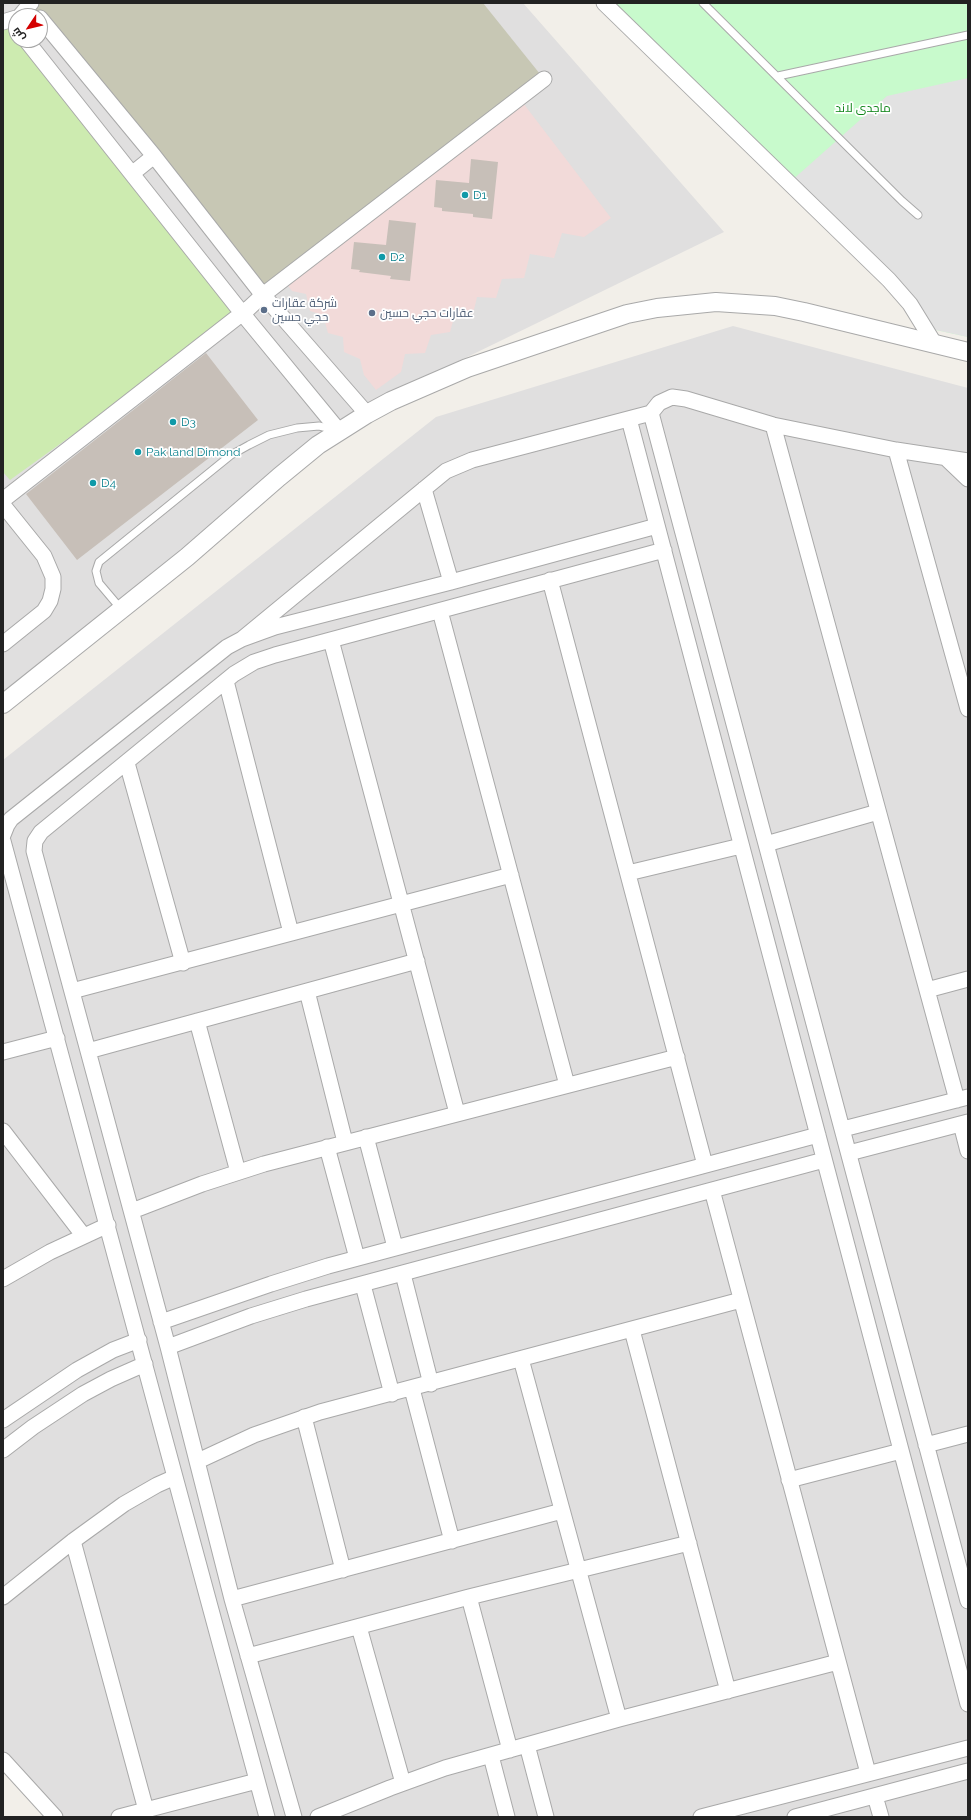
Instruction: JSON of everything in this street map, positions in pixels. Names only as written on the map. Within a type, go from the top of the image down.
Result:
[{"type":"street","points":[[604,3],[889,280],[910,304],[934,343]]},
{"type":"street","points":[[48,43],[154,156],[263,294],[367,414]]},
{"type":"street","points":[[32,48],[133,173],[242,313],[339,431]]},
{"type":"street","points":[[3,500],[242,313],[263,294],[544,79]]},
{"type":"street","points":[[133,173],[154,156]]},
{"type":"street","points":[[3,704],[187,557],[284,472],[339,431],[367,414],[441,378],[599,322],[627,314],[686,304],[716,302],[775,306],[968,352]]},
{"type":"street","points":[[267,1817],[3,834],[11,819],[227,647],[242,638],[424,489],[446,472],[472,460],[651,413],[659,403],[672,397],[773,425],[896,450],[968,461]]},
{"type":"street","points":[[651,413],[968,1601]]},
{"type":"street","points":[[629,419],[968,1704]]},
{"type":"street","points":[[773,425],[927,990],[962,1098],[842,1129]]},
{"type":"street","points":[[896,450],[968,709]]},
{"type":"street","points":[[946,458],[968,480]]},
{"type":"street","points":[[424,489],[451,582]]},
{"type":"street","points":[[3,505],[44,556],[53,577],[53,589],[50,600],[44,611],[3,644]]},
{"type":"street","points":[[242,638],[275,627],[451,582],[657,526]]},
{"type":"street","points":[[294,1817],[232,1599],[198,1461],[132,1211],[34,851],[35,841],[41,832],[226,681],[244,668],[264,658],[664,550]]},
{"type":"street","points":[[550,580],[705,1165]]},
{"type":"street","points":[[440,611],[567,1084]]},
{"type":"street","points":[[331,640],[457,1113]]},
{"type":"street","points":[[226,681],[291,933]]},
{"type":"street","points":[[127,762],[183,963]]},
{"type":"street","points":[[766,844],[878,812]]},
{"type":"street","points":[[628,873],[741,846]]},
{"type":"street","points":[[72,991],[183,963],[511,875]]},
{"type":"street","points":[[88,1051],[416,961]]},
{"type":"street","points":[[927,990],[968,979]]},
{"type":"street","points":[[307,991],[345,1142]]},
{"type":"street","points":[[197,1021],[238,1172]]},
{"type":"street","points":[[3,1052],[57,1038]]},
{"type":"street","points":[[132,1211],[238,1172],[345,1142],[677,1057]]},
{"type":"street","points":[[849,1153],[964,1123],[968,1151]]},
{"type":"street","points":[[3,1131],[84,1236]]},
{"type":"street","points":[[161,1322],[285,1279],[395,1247],[818,1135]]},
{"type":"street","points":[[366,1137],[395,1247]]},
{"type":"street","points":[[327,1147],[357,1258]]},
{"type":"street","points":[[168,1347],[278,1308],[824,1160]]},
{"type":"street","points":[[712,1190],[868,1773]]},
{"type":"street","points":[[3,1279],[50,1252],[108,1225]]},
{"type":"street","points":[[403,1274],[431,1384]]},
{"type":"street","points":[[363,1285],[392,1394]]},
{"type":"street","points":[[198,1461],[254,1435],[304,1417],[741,1300]]},
{"type":"street","points":[[632,1330],[728,1691]]},
{"type":"street","points":[[3,1420],[77,1370],[113,1350],[139,1340]]},
{"type":"street","points":[[521,1359],[619,1719]]},
{"type":"street","points":[[3,1450],[33,1427],[83,1394],[110,1379],[145,1364]]},
{"type":"street","points":[[412,1389],[452,1541]]},
{"type":"street","points":[[304,1417],[343,1570]]},
{"type":"street","points":[[926,1445],[968,1434]]},
{"type":"street","points":[[790,1480],[901,1451]]},
{"type":"street","points":[[3,1597],[73,1541],[140,1494],[175,1477]]},
{"type":"street","points":[[232,1599],[562,1511]]},
{"type":"street","points":[[73,1541],[146,1810]]},
{"type":"street","points":[[248,1656],[578,1569],[689,1543]]},
{"type":"street","points":[[933,1569],[958,1562]]},
{"type":"street","points":[[469,1597],[510,1750]]},
{"type":"street","points":[[359,1626],[403,1783]]},
{"type":"street","points":[[318,1817],[403,1783],[510,1750],[619,1719],[838,1662]]},
{"type":"street","points":[[528,1745],[546,1817]]},
{"type":"street","points":[[701,1817],[968,1748]]},
{"type":"street","points":[[491,1756],[507,1817]]},
{"type":"street","points":[[3,1760],[55,1817]]},
{"type":"street","points":[[795,1817],[968,1771]]},
{"type":"street","points":[[119,1817],[257,1781]]},
{"type":"street","points":[[875,1796],[881,1817]]},
{"type":"lane","points":[[703,3],[902,201],[918,215]]},
{"type":"lane","points":[[778,76],[968,35]]},
{"type":"lane","points":[[121,610],[99,583],[96,570],[98,562],[231,455],[249,445],[269,435],[297,428],[319,426],[339,431]]},
{"type":"shaded area","points":[[3,3],[523,3],[724,232],[344,417],[3,700]]},
{"type":"shaded area","points":[[31,3],[483,3],[544,79],[258,289],[48,28],[48,8],[32,8],[30,6]]},
{"type":"shaded area","points":[[968,78],[968,337],[936,330],[790,182],[887,96]]},
{"type":"shaded area","points":[[520,99],[611,218],[584,237],[562,233],[554,258],[530,254],[524,278],[502,279],[496,298],[477,297],[473,314],[455,314],[450,332],[431,335],[425,353],[405,354],[401,372],[376,390],[364,375],[360,359],[344,352],[343,337],[328,333],[323,315],[310,311],[306,294],[292,291],[283,279]]},
{"type":"shaded area","points":[[733,326],[968,388],[968,1817],[50,1817],[3,1753],[3,760],[436,417]]},
{"type":"green space","name":"ماجدی لاند","points":[[608,3],[968,3],[968,337],[936,330],[790,182]]},
{"type":"green space","points":[[8,21],[8,48],[32,48],[242,313],[10,480],[3,472],[3,22]]},
{"type":"building","name":"D1","points":[[471,159],[498,162],[492,219],[473,217],[473,214],[442,211],[442,208],[434,207],[436,180],[469,183]]},
{"type":"building","name":"D2","points":[[389,220],[416,223],[410,281],[390,279],[391,276],[359,272],[360,270],[351,269],[354,242],[386,245]]},
{"type":"building","name":"Pak land Dimond","points":[[206,353],[258,420],[77,560],[26,494]]},
{"type":"place","name":"D1","points":[[465,195]]},
{"type":"place","name":"D2","points":[[382,257]]},
{"type":"place","name":"شرکة عقارات حجي حسين","points":[[264,310]]},
{"type":"place","name":"عقارات حجي حسين","points":[[372,313]]},
{"type":"place","name":"D3","points":[[173,422]]},
{"type":"place","name":"Pak land Dimond","points":[[138,452]]},
{"type":"place","name":"D4","points":[[93,483]]}]
